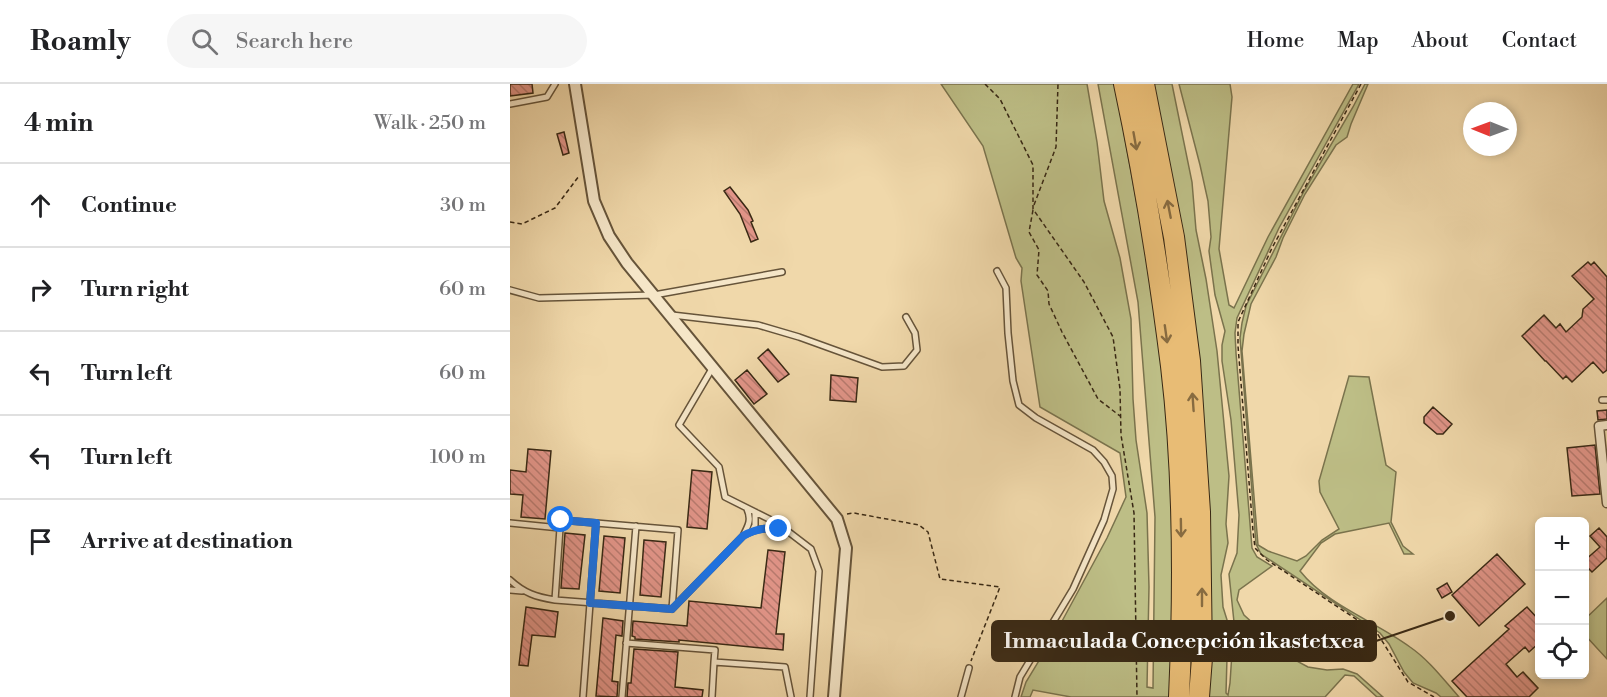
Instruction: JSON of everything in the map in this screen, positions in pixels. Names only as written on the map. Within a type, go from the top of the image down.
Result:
[{"type":"highway","points":[[1124,84],[1152,235],[1172,378],[1181,521],[1179,697]]},
{"type":"highway","points":[[1144,84],[1174,237],[1190,361],[1200,512],[1202,658],[1199,697]]},
{"type":"street","points":[[574,84],[594,201],[609,236],[627,263],[834,517],[846,548],[834,697]]},
{"type":"street","points":[[1607,425],[1599,426],[1607,503]]},
{"type":"lane","points":[[510,104],[546,97],[555,84]]},
{"type":"lane","points":[[510,290],[539,298],[654,295],[782,272]]},
{"type":"lane","points":[[997,272],[1006,288],[1013,381],[1019,405],[1036,418],[1093,450],[1104,462],[1112,476],[1113,489],[1104,520],[1072,589],[1020,677],[1015,697]]},
{"type":"lane","points":[[670,315],[758,326],[799,337],[882,367],[904,366],[917,350],[915,333],[906,317]]},
{"type":"lane","points":[[713,367],[679,424],[719,467],[725,497],[777,524],[811,549],[819,571],[810,697]]},
{"type":"lane","points":[[743,536],[750,522],[750,515],[746,508]]},
{"type":"lane","points":[[752,531],[755,525],[755,512]]},
{"type":"lane","points":[[555,600],[561,520],[678,530],[672,609]]},
{"type":"lane","points":[[510,523],[560,528]]},
{"type":"lane","points":[[583,697],[596,523]]},
{"type":"lane","points":[[622,697],[636,526]]},
{"type":"lane","points":[[510,590],[555,600],[672,609],[743,536],[752,531],[770,528],[787,531]]},
{"type":"lane","points":[[510,580],[522,591]]},
{"type":"lane","points":[[626,643],[715,650],[712,697]]},
{"type":"lane","points":[[714,662],[784,667],[791,697]]},
{"type":"lane","points":[[961,697],[969,668]]},
{"type":"path","points":[[985,84],[1000,99],[1033,165],[1033,209],[1029,232],[1039,250],[1037,275],[1048,291],[1049,304],[1098,399],[1121,417]]},
{"type":"path","points":[[1033,209],[1056,147],[1058,84]]},
{"type":"path","points":[[1361,84],[1272,248],[1238,322],[1252,531],[1255,548],[1267,560],[1377,633],[1408,682],[1434,697]]},
{"type":"path","points":[[510,222],[522,224],[555,208],[588,164]]},
{"type":"path","points":[[1033,209],[1084,282],[1113,337],[1120,389],[1121,435],[1134,513],[1137,697]]},
{"type":"path","points":[[834,517],[854,513],[919,525],[928,532],[940,579],[1000,587],[969,668]]},
{"type":"green space","points":[[941,84],[1087,84],[1104,201],[1120,258],[1131,319],[1136,440],[1147,513],[1149,587],[1147,687],[1153,688],[1155,517],[1138,302],[1098,84],[1115,84],[1142,231],[1160,352],[1170,444],[1172,654],[1170,697],[1071,697],[1033,690],[1030,697],[1021,697],[1026,682],[1054,636],[1107,538],[1126,497],[1120,453],[1040,407],[1021,281],[1022,268],[1016,258],[983,146]]},
{"type":"green space","points":[[1153,84],[1172,84],[1192,182],[1196,230],[1217,351],[1229,476],[1226,524],[1228,543],[1221,575],[1223,607],[1228,623],[1226,693],[1228,695],[1234,622],[1229,574],[1237,553],[1239,515],[1231,420],[1222,361],[1225,331],[1215,295],[1209,251],[1211,237],[1208,201],[1179,84],[1230,84],[1232,97],[1219,249],[1229,305],[1234,308],[1268,237],[1353,84],[1359,84],[1279,228],[1237,318],[1236,353],[1252,548],[1257,557],[1272,566],[1239,590],[1237,600],[1244,615],[1291,658],[1308,667],[1327,670],[1343,669],[1357,674],[1383,697],[1377,697],[1354,676],[1345,675],[1325,697],[1207,697],[1209,551]]},
{"type":"green space","points":[[1365,84],[1368,84],[1347,137],[1336,145],[1305,194],[1251,304],[1244,334],[1242,351],[1258,545],[1297,561],[1339,529],[1320,492],[1319,481],[1349,376],[1369,377],[1386,465],[1396,472],[1391,522],[1403,546],[1413,554],[1404,554],[1389,523],[1335,534],[1321,543],[1300,571],[1311,583],[1338,604],[1417,652],[1459,697],[1441,697],[1413,683],[1380,633],[1261,554],[1256,544],[1240,338],[1246,306],[1304,191]]},
{"type":"green space","points":[[1607,598],[1607,659],[1589,639],[1589,615]]},
{"type":"building","points":[[510,84],[532,84],[533,93],[510,96]]},
{"type":"building","points":[[564,132],[569,153],[563,155],[557,134]]},
{"type":"building","points":[[730,187],[748,210],[758,239],[751,242],[740,214],[724,191]]},
{"type":"building","points":[[1588,262],[1591,265],[1594,262],[1607,277],[1607,370],[1603,373],[1593,362],[1572,382],[1566,376],[1563,379],[1522,336],[1544,315],[1556,328],[1560,324],[1566,332],[1582,317],[1583,309],[1594,299],[1572,276]]},
{"type":"building","points":[[768,349],[789,374],[778,382],[758,358]]},
{"type":"building","points":[[747,370],[767,394],[754,404],[735,380]]},
{"type":"building","points":[[831,375],[858,378],[856,402],[830,400]]},
{"type":"building","points":[[1433,407],[1452,424],[1443,434],[1437,434],[1424,423],[1424,417]]},
{"type":"building","points":[[1607,410],[1607,419],[1598,420],[1597,411]]},
{"type":"building","points":[[1595,445],[1600,494],[1572,496],[1567,448]]},
{"type":"building","points":[[528,449],[551,451],[545,519],[521,517],[523,495],[510,494],[510,470],[526,472]]},
{"type":"building","points":[[692,470],[712,472],[707,529],[687,527]]},
{"type":"building","points":[[1599,528],[1607,537],[1607,558],[1592,572],[1589,569],[1589,557],[1600,547],[1590,536]]},
{"type":"building","points":[[565,533],[585,535],[579,589],[561,588]]},
{"type":"building","points":[[604,536],[625,538],[620,593],[599,591]]},
{"type":"building","points":[[644,540],[666,542],[661,597],[640,595]]},
{"type":"building","points":[[768,550],[785,552],[776,634],[784,634],[783,650],[679,640],[679,642],[635,639],[632,636],[633,621],[687,626],[689,601],[761,608]]},
{"type":"building","points":[[1497,554],[1525,584],[1479,626],[1452,595]]},
{"type":"building","points":[[1447,583],[1452,592],[1442,598],[1437,589]]},
{"type":"building","points":[[526,607],[558,612],[555,637],[532,635],[528,666],[519,665]]},
{"type":"building","points":[[1527,607],[1535,616],[1535,647],[1529,652],[1525,647],[1506,664],[1517,677],[1523,672],[1538,688],[1529,697],[1467,697],[1452,681],[1509,629],[1505,626]]},
{"type":"building","points":[[603,618],[623,621],[622,636],[616,635],[612,681],[618,682],[617,697],[596,696]]},
{"type":"building","points":[[634,649],[678,652],[675,687],[703,690],[702,697],[627,697],[628,683],[631,683]]},
{"type":"place","name":"Inmaculada Concepción ikastetxea","points":[[1450,616]]},
{"type":"route","points":[[561,520],[596,523],[590,603],[672,609],[743,536],[760,529],[779,529]]}]
